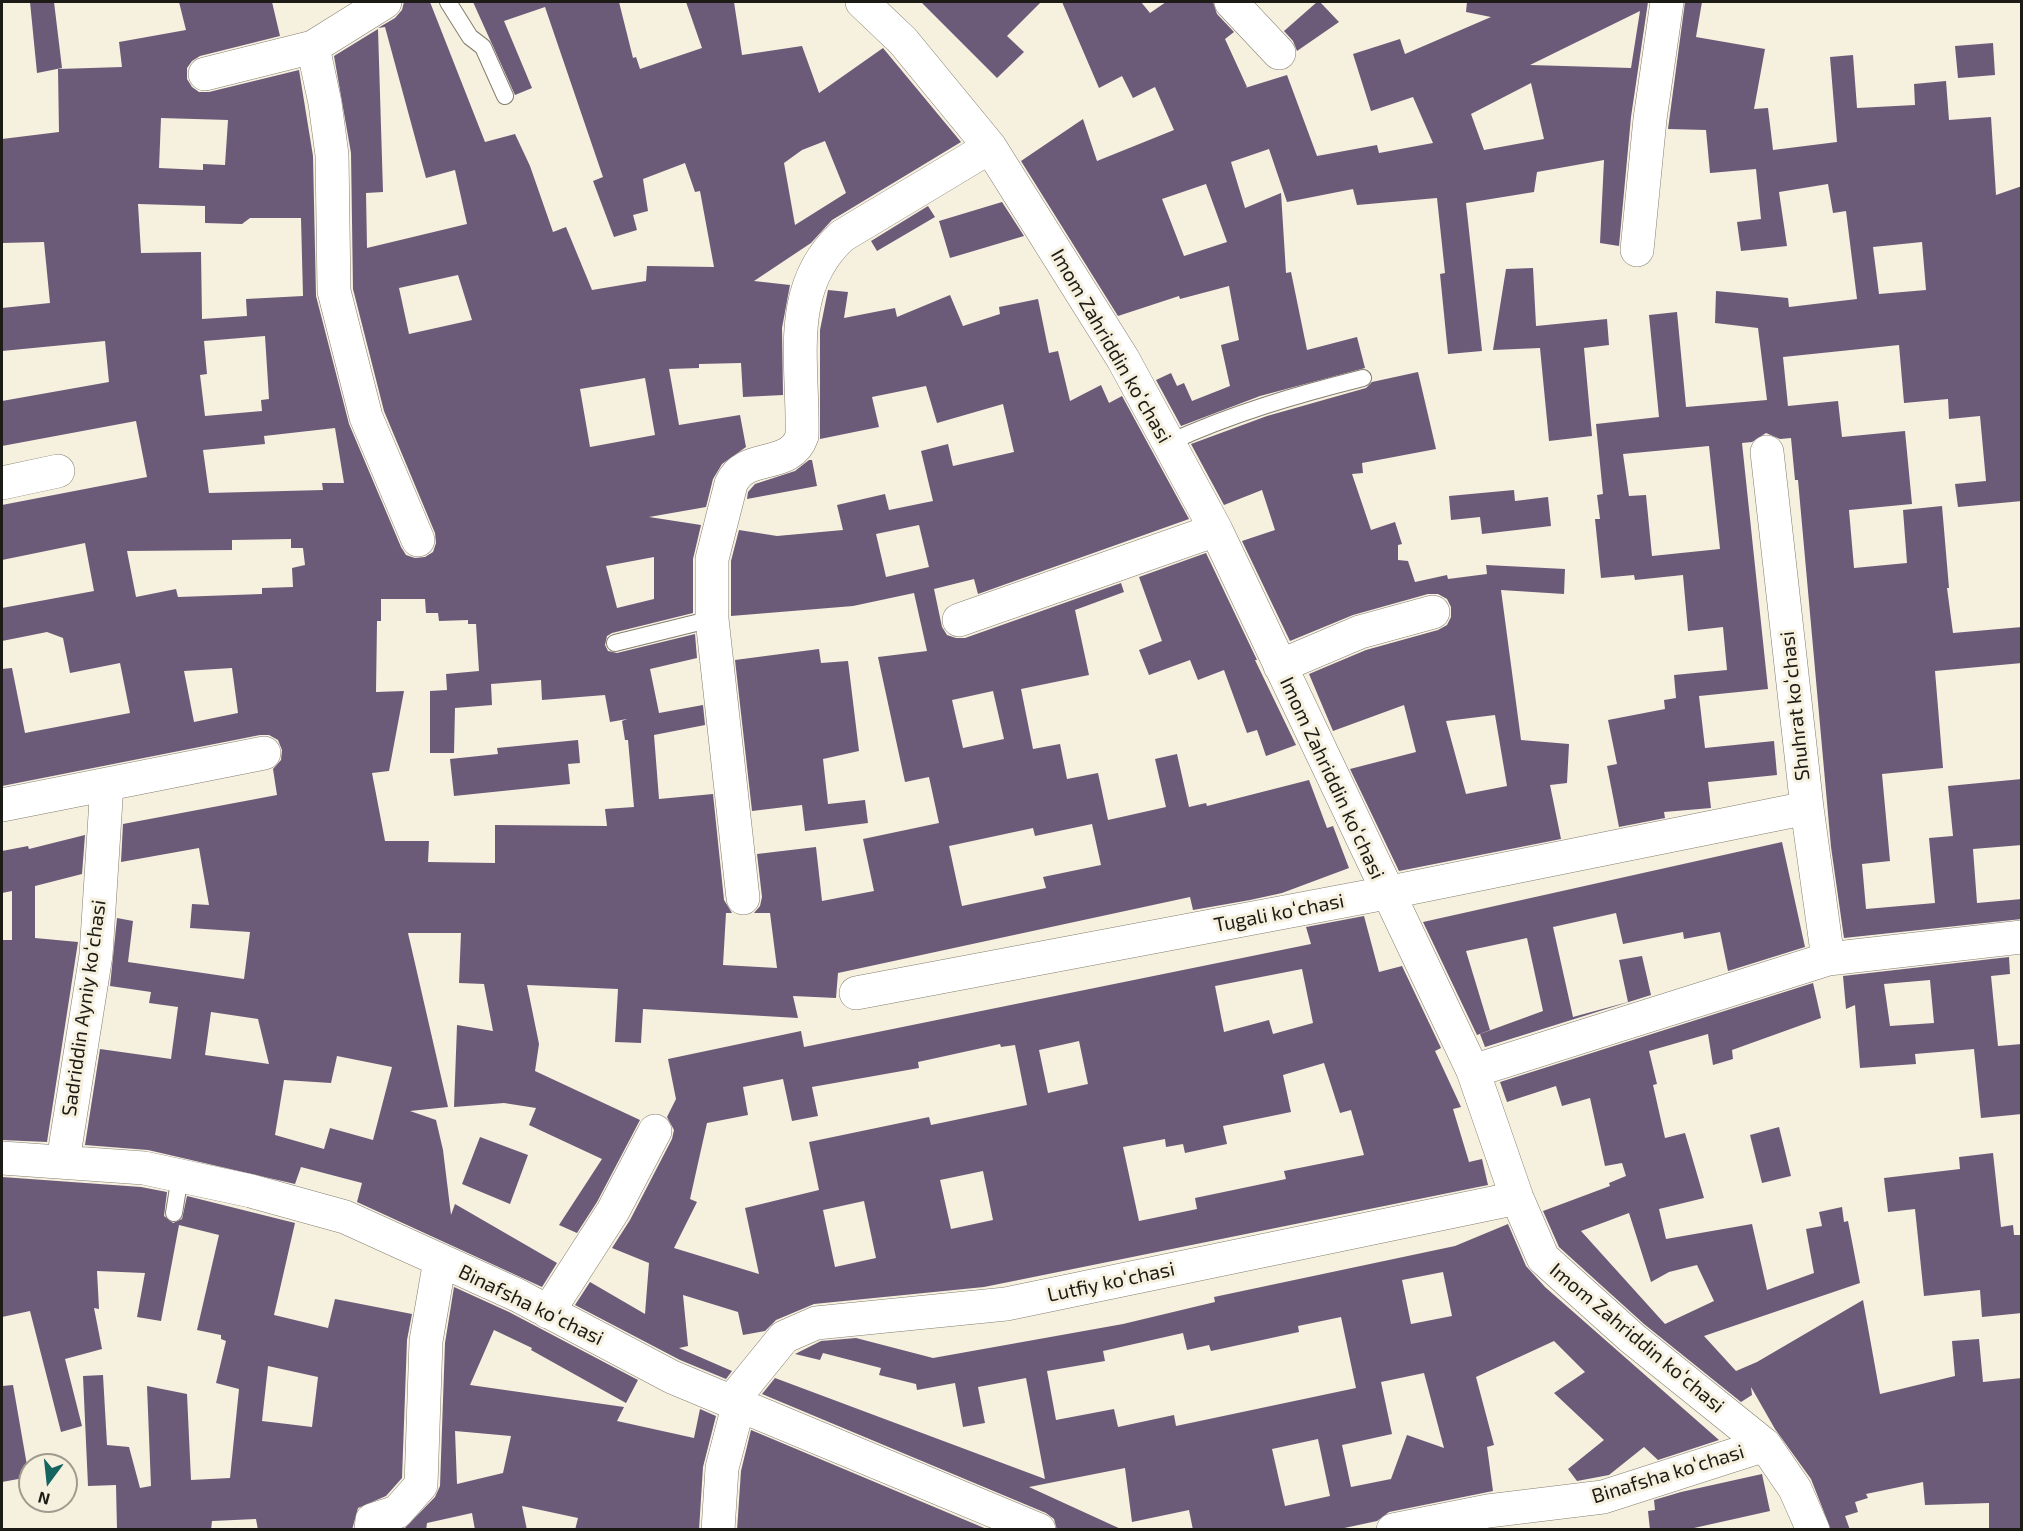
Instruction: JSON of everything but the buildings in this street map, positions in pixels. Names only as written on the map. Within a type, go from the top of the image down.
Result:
[{"type":"street","points":[[205,74],[313,47],[385,2]]},
{"type":"street","name":"Imom Zahriddin koʻchasi","points":[[862,2],[903,41],[990,147],[1123,359],[1215,530],[1386,893],[1473,1071],[1517,1198],[1543,1258],[1632,1338],[1765,1445],[1795,1489],[1813,1530]]},
{"type":"street","points":[[1231,2],[1279,53]]},
{"type":"street","points":[[1637,250],[1650,119],[1666,2]]},
{"type":"street","points":[[313,47],[325,102],[332,155],[334,291],[366,417],[418,540]]},
{"type":"street","points":[[743,898],[711,619],[712,560],[735,474],[752,464],[794,452],[802,436],[801,321],[804,299],[817,263],[842,236],[990,147]]},
{"type":"street","name":"Shuhrat koʻchasi","points":[[1767,452],[1807,808],[1828,959]]},
{"type":"street","points":[[2,483],[58,471]]},
{"type":"street","points":[[959,620],[1215,530]]},
{"type":"street","points":[[1280,666],[1360,632],[1433,612]]},
{"type":"street","points":[[2,805],[264,753]]},
{"type":"street","name":"Sadriddin Ayniy koʻchasi","points":[[63,1161],[96,955],[107,784]]},
{"type":"street","name":"Tugali koʻchasi","points":[[856,993],[1386,893],[1807,808]]},
{"type":"street","points":[[1473,1071],[1828,959],[2022,937]]},
{"type":"street","points":[[548,1312],[613,1211],[655,1131]]},
{"type":"street","name":"Binafsha koʻchasi","points":[[2,1158],[144,1168],[251,1191],[345,1217],[548,1312],[672,1377],[1039,1530]]},
{"type":"street","name":"Lutfiy koʻchasi","points":[[735,1402],[784,1337],[816,1323],[1006,1304],[1517,1198]]},
{"type":"street","points":[[371,1530],[372,1520],[397,1512],[421,1485],[426,1341],[440,1260]]},
{"type":"street","points":[[718,1530],[722,1468],[735,1402]]},
{"type":"street","name":"Binafsha koʻchasi","points":[[1393,1530],[1488,1511],[1603,1497],[1765,1445]]},
{"type":"lane","points":[[448,2],[470,36],[483,46],[505,96]]},
{"type":"lane","points":[[1168,443],[1211,423],[1269,402],[1363,378]]},
{"type":"lane","points":[[615,643],[711,619]]},
{"type":"lane","points":[[174,1213],[180,1176]]}]
